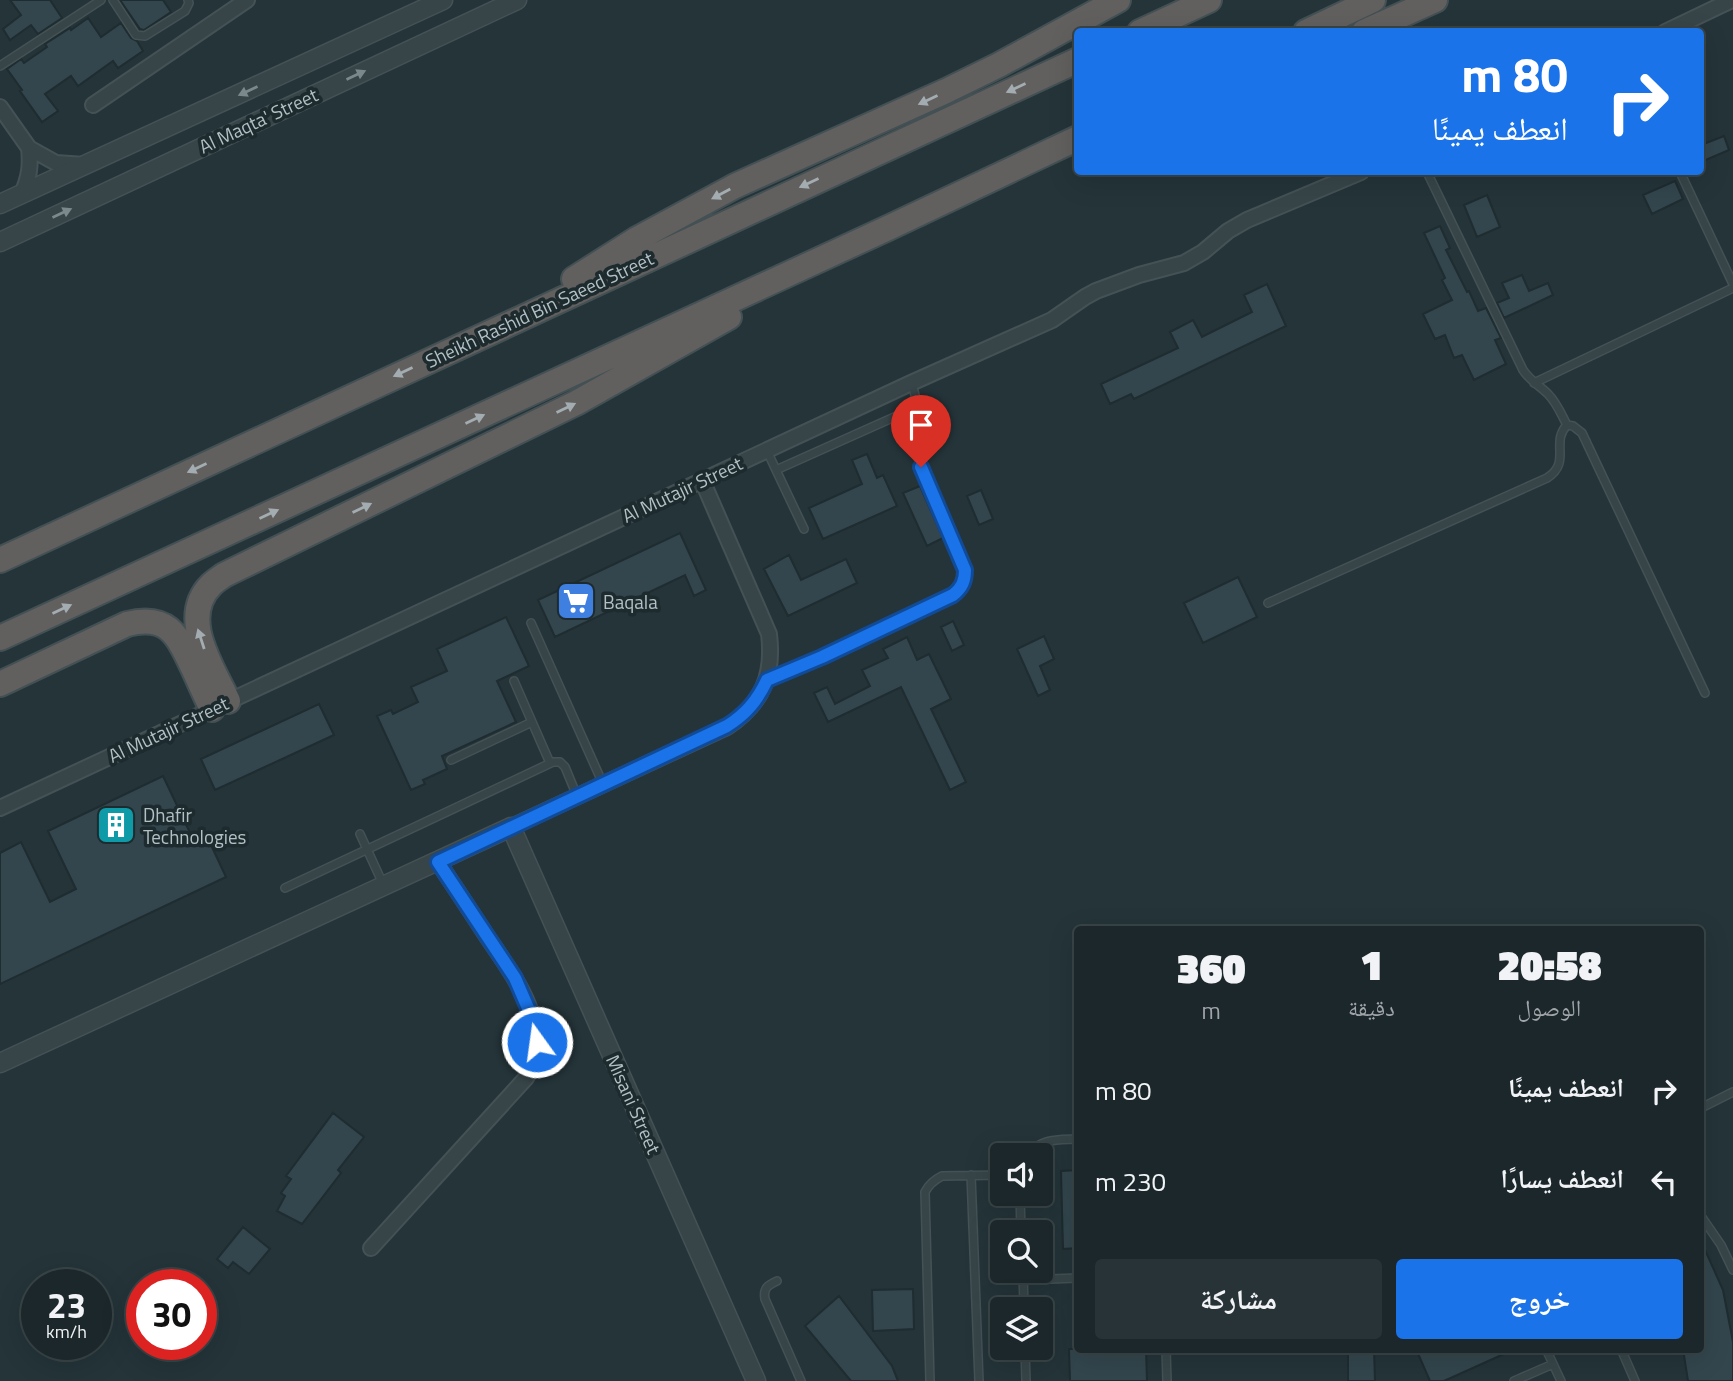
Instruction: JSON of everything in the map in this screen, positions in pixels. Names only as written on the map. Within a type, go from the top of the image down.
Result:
[{"type":"highway","points":[[511,322],[594,265],[734,186],[946,92],[1118,0]]},
{"type":"highway","points":[[1149,28],[1209,0]]},
{"type":"highway","points":[[1314,28],[1373,0]]},
{"type":"highway","points":[[1373,28],[1435,0]]},
{"type":"highway","name":"Sheikh Rashid Bin Saeed Street","points":[[0,560],[1074,62]]},
{"type":"highway","points":[[0,638],[1074,140]]},
{"type":"highway","points":[[937,204],[1074,150]]},
{"type":"highway","points":[[220,705],[197,626],[202,597],[211,585],[224,575],[576,403],[888,228]]},
{"type":"highway","points":[[0,684],[127,624],[157,622],[171,630],[181,643],[220,705]]},
{"type":"street","points":[[93,105],[247,0]]},
{"type":"street","name":"Al Maqta' Street","points":[[0,204],[443,0]]},
{"type":"street","points":[[299,101],[282,97],[282,85],[425,16],[452,0]]},
{"type":"street","name":"Al Maqta' Street","points":[[0,242],[517,0]]},
{"type":"street","points":[[1673,28],[1732,0]]},
{"type":"street","points":[[0,107],[29,148],[57,163],[88,165]]},
{"type":"street","points":[[22,194],[30,175],[29,148]]},
{"type":"street","name":"Al Mutajir Street","points":[[0,808],[911,383],[1052,320],[1097,291],[1139,275],[1184,263],[1247,220],[1354,175]]},
{"type":"street","points":[[0,1063],[604,785],[734,722],[751,707],[760,694],[767,680],[771,649],[769,634],[702,480]]},
{"type":"street","name":"Misani Street","points":[[511,827],[756,1381]]},
{"type":"street","points":[[371,1248],[526,1078],[537,1051],[536,1031],[521,990],[438,862]]},
{"type":"lane","points":[[0,66],[101,0]]},
{"type":"lane","points":[[113,0],[136,35],[145,36],[185,11],[188,0]]},
{"type":"lane","points":[[1428,175],[1522,370],[1556,402],[1567,425],[1578,428],[1582,433],[1705,693]]},
{"type":"lane","points":[[1534,383],[1733,286],[1681,175]]},
{"type":"lane","points":[[776,470],[909,410],[916,401],[911,383]]},
{"type":"lane","points":[[1268,603],[1547,478],[1559,466],[1559,438],[1567,425]]},
{"type":"lane","points":[[767,680],[953,595],[962,585],[965,570],[911,442]]},
{"type":"lane","points":[[767,450],[803,529]]},
{"type":"lane","points":[[531,623],[604,785]]},
{"type":"lane","points":[[514,681],[550,763]]},
{"type":"lane","points":[[450,760],[532,722]]},
{"type":"lane","points":[[285,888],[550,763],[557,761],[562,764],[577,797]]},
{"type":"lane","points":[[360,834],[384,886]]},
{"type":"lane","points":[[1704,1106],[1733,1092]]},
{"type":"lane","points":[[1044,1143],[1050,1140],[1074,1139]]},
{"type":"lane","points":[[971,1175],[979,1381]]},
{"type":"lane","points":[[930,1381],[925,1192],[934,1180],[942,1176],[990,1175]]},
{"type":"lane","points":[[1704,1220],[1721,1245],[1733,1270]]},
{"type":"lane","points":[[1053,1279],[1074,1278]]},
{"type":"lane","points":[[777,1281],[766,1287],[765,1299],[801,1381]]},
{"type":"lane","points":[[1166,1353],[1167,1381]]},
{"type":"lane","points":[[1548,1353],[1561,1381]]},
{"type":"lane","points":[[1622,1353],[1636,1381]]},
{"type":"lane","points":[[1025,1360],[1026,1381]]},
{"type":"lane","points":[[1514,1381],[1553,1364]]},
{"type":"building","points":[[10,0],[50,0],[62,18],[38,34],[31,25],[10,40],[3,29],[21,15]]},
{"type":"building","points":[[120,0],[163,0],[171,12],[144,30],[140,29]]},
{"type":"building","points":[[88,18],[101,37],[121,23],[143,51],[118,68],[113,61],[78,86],[71,76],[45,94],[58,111],[42,122],[7,69],[21,59],[24,63],[47,47],[45,44]]},
{"type":"building","points":[[1724,136],[1729,150],[1704,161],[1704,144]]},
{"type":"building","points":[[1675,181],[1683,199],[1652,214],[1643,195]]},
{"type":"building","points":[[1487,195],[1500,227],[1477,237],[1464,205]]},
{"type":"building","points":[[1440,226],[1450,248],[1446,250],[1467,292],[1469,291],[1478,311],[1486,308],[1501,338],[1495,340],[1506,364],[1474,380],[1462,355],[1454,358],[1445,335],[1435,339],[1423,314],[1452,300],[1424,233]]},
{"type":"building","points":[[1522,275],[1529,291],[1548,283],[1553,295],[1504,318],[1497,303],[1509,298],[1502,283]]},
{"type":"building","points":[[1267,284],[1286,326],[1134,399],[1131,394],[1110,404],[1101,384],[1178,348],[1170,332],[1193,320],[1202,337],[1252,312],[1244,295]]},
{"type":"building","points":[[867,454],[877,478],[883,475],[897,506],[823,539],[809,508],[862,484],[852,460]]},
{"type":"building","points":[[920,486],[943,538],[927,546],[903,493]]},
{"type":"building","points":[[981,490],[993,519],[979,525],[967,496]]},
{"type":"building","points":[[680,533],[706,590],[694,596],[685,575],[555,637],[538,600]]},
{"type":"building","points":[[789,555],[801,580],[846,559],[857,583],[788,616],[764,569]]},
{"type":"building","points":[[1238,577],[1257,617],[1203,643],[1184,603]]},
{"type":"building","points":[[506,617],[529,666],[497,681],[516,722],[442,756],[447,769],[423,780],[425,784],[411,790],[377,716],[391,710],[393,714],[418,702],[411,687],[447,671],[437,649]]},
{"type":"building","points":[[953,621],[964,645],[952,651],[941,627]]},
{"type":"building","points":[[1044,636],[1054,659],[1040,666],[1050,690],[1038,696],[1017,649]]},
{"type":"building","points":[[907,637],[917,660],[929,654],[951,699],[931,709],[966,782],[950,790],[901,687],[828,722],[814,693],[827,687],[835,704],[870,686],[862,670],[888,658],[883,649]]},
{"type":"building","points":[[319,704],[334,735],[215,790],[201,759]]},
{"type":"building","points":[[163,776],[191,835],[204,830],[226,877],[0,984],[0,853],[21,842],[50,902],[76,889],[48,831]]},
{"type":"building","points":[[333,1113],[364,1137],[338,1170],[341,1173],[302,1224],[277,1211],[285,1196],[281,1193],[291,1179],[286,1176]]},
{"type":"building","points":[[1074,1170],[1074,1248],[1063,1249],[1061,1171]]},
{"type":"building","points":[[243,1227],[270,1249],[249,1274],[233,1262],[228,1268],[217,1259]]},
{"type":"building","points":[[1704,1248],[1723,1290],[1733,1342],[1733,1381],[1688,1381],[1684,1353],[1704,1353]]},
{"type":"building","points":[[913,1289],[914,1329],[873,1331],[872,1290]]},
{"type":"building","points":[[839,1296],[892,1366],[898,1381],[851,1381],[805,1326]]},
{"type":"building","points":[[1069,1349],[1074,1349],[1074,1353],[1146,1353],[1147,1381],[1070,1381]]},
{"type":"building","points":[[1348,1353],[1374,1353],[1375,1381],[1348,1381]]},
{"type":"building","points":[[1418,1353],[1506,1353],[1444,1381],[1430,1381]]},
{"type":"place","name":"Baqala","points":[[576,601]]},
{"type":"place","name":"Dhafir Technologies","points":[[116,825]]},
{"type":"route","points":[[537,1042],[531,1015],[515,978],[438,862],[727,726],[751,707],[767,680],[822,657],[958,591],[964,580],[965,570],[921,467]]}]
